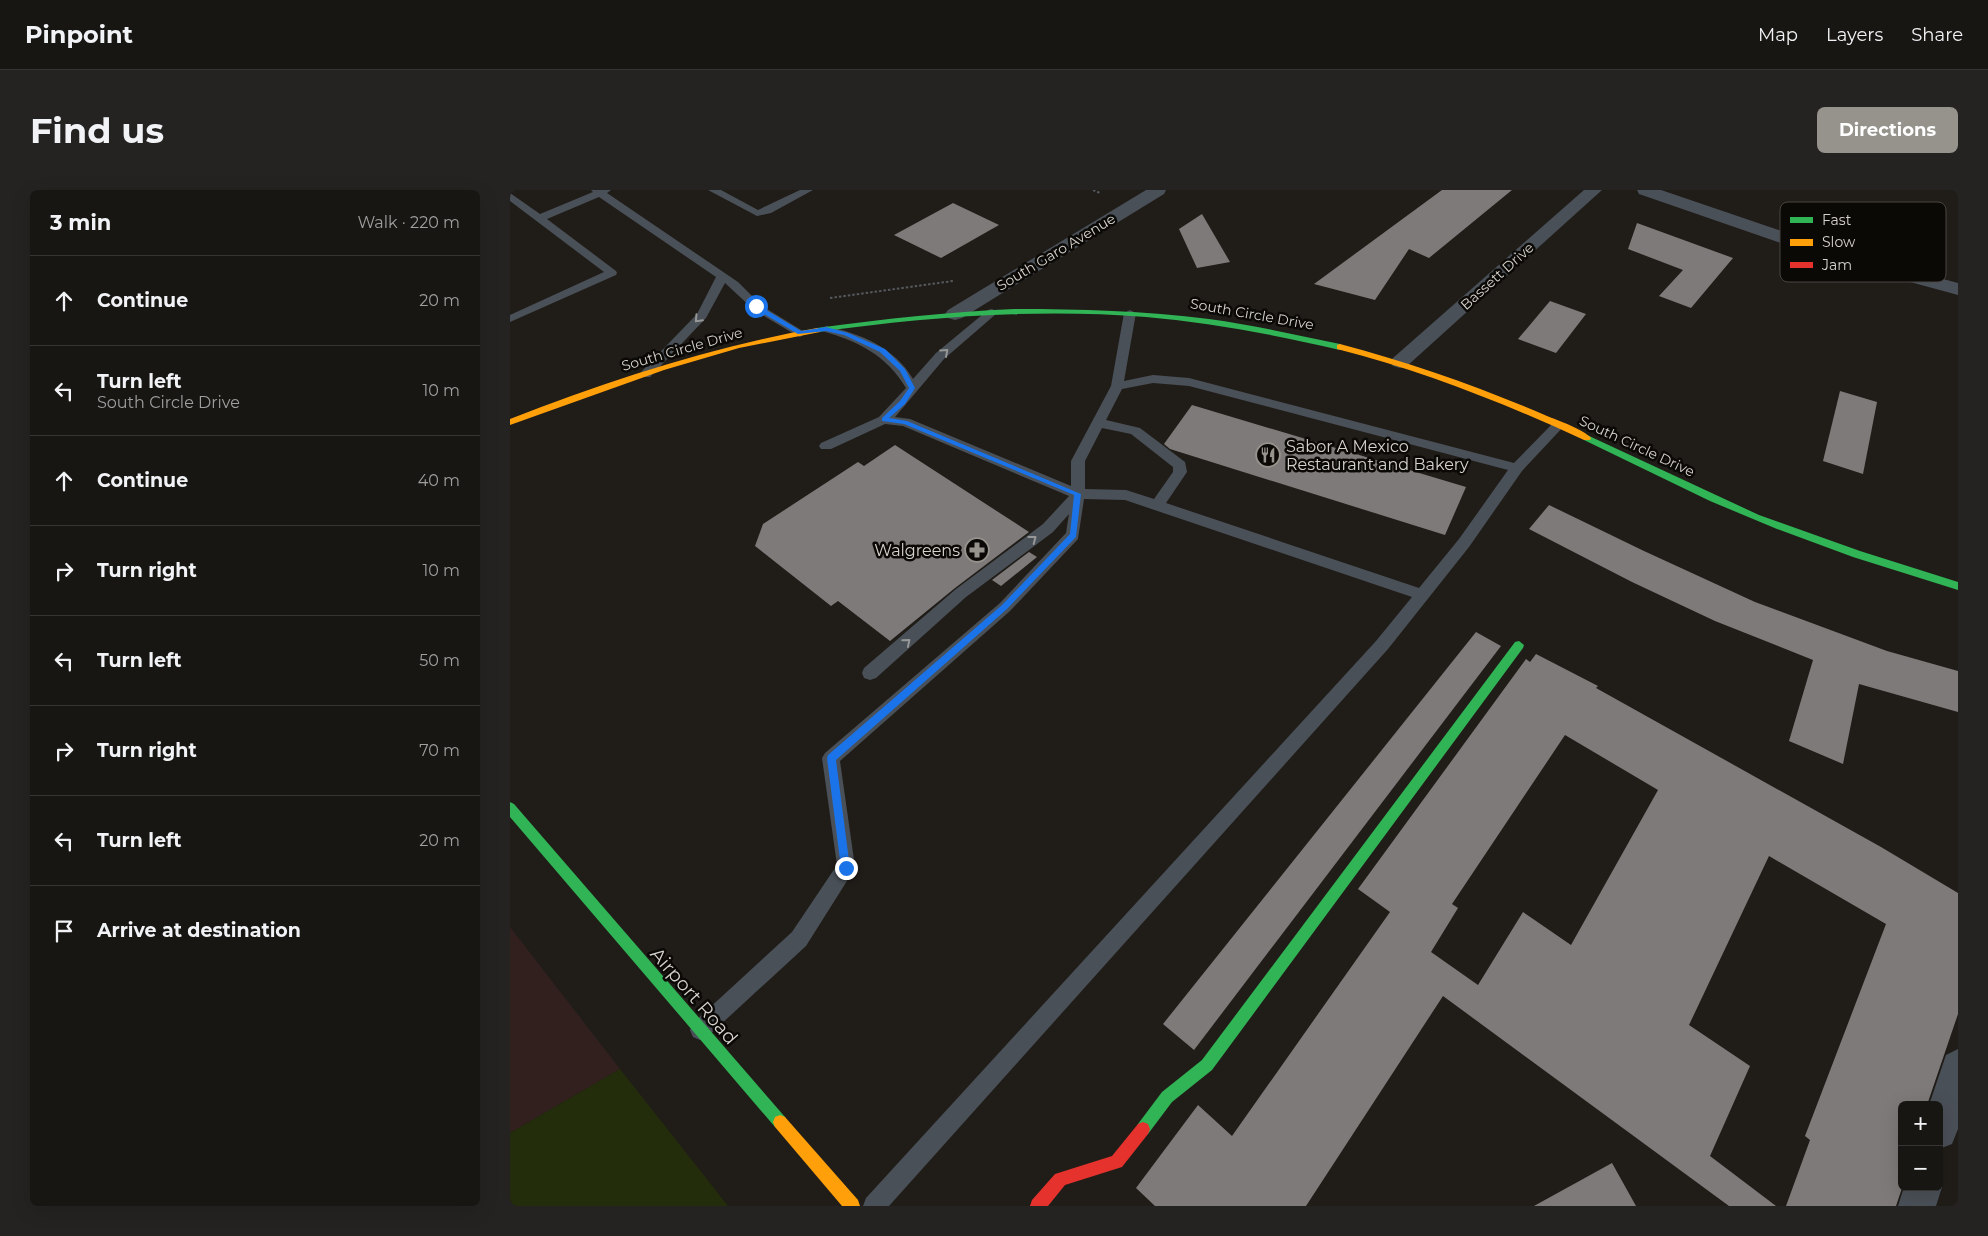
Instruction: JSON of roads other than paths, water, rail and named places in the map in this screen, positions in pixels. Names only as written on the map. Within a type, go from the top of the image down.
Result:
[{"type":"main road","name":"South Circle Drive","points":[[510,422],[646,374],[713,353],[800,333],[884,320],[955,314],[1043,310],[1130,313],[1218,322],[1292,335],[1400,362],[1461,384],[1786,529],[1914,574],[1958,586]]},
{"type":"main road","points":[[1038,1206],[1060,1179],[1116,1162],[1167,1097],[1207,1065],[1519,645]]},
{"type":"main road","name":"Airport Road","points":[[510,808],[852,1206]]},
{"type":"street","name":"Bassett Drive","points":[[1400,362],[1594,190]]},
{"type":"street","points":[[1644,190],[1780,236]]},
{"type":"street","name":"South Garo Avenue","points":[[955,314],[1151,191]]},
{"type":"street","points":[[1925,282],[1958,289]]},
{"type":"street","points":[[1943,1118],[1958,1068]]},
{"type":"street","points":[[1917,1206],[1922,1191]]},
{"type":"lane","points":[[713,190],[757,213],[767,211],[808,190]]},
{"type":"lane","points":[[540,218],[600,191],[734,284],[758,308],[800,333]]},
{"type":"lane","points":[[510,319],[612,273],[512,199]]},
{"type":"lane","points":[[646,374],[702,316],[722,277]]},
{"type":"lane","points":[[826,446],[884,420],[902,402],[940,356],[992,312]]},
{"type":"lane","points":[[700,1030],[799,938],[846,868],[831,758],[1005,607],[1074,535],[1078,494],[1078,461],[1117,386],[1130,313]]},
{"type":"lane","points":[[826,329],[846,334],[882,351],[903,370],[912,388]]},
{"type":"lane","points":[[1117,386],[1153,379],[1189,382],[1517,468]]},
{"type":"lane","points":[[884,420],[905,422],[1078,494],[1126,495],[1423,595]]},
{"type":"lane","points":[[1098,423],[1135,431],[1180,465],[1180,472],[1157,506]]},
{"type":"lane","points":[[874,1206],[1382,645],[1464,543],[1517,468],[1558,426]]},
{"type":"lane","points":[[870,673],[960,593],[1048,528],[1078,494]]},
{"type":"place","name":"Sabor A Mexico Restaurant and Bakery","points":[[1268,455]]},
{"type":"place","name":"Walgreens","points":[[977,550]]}]
